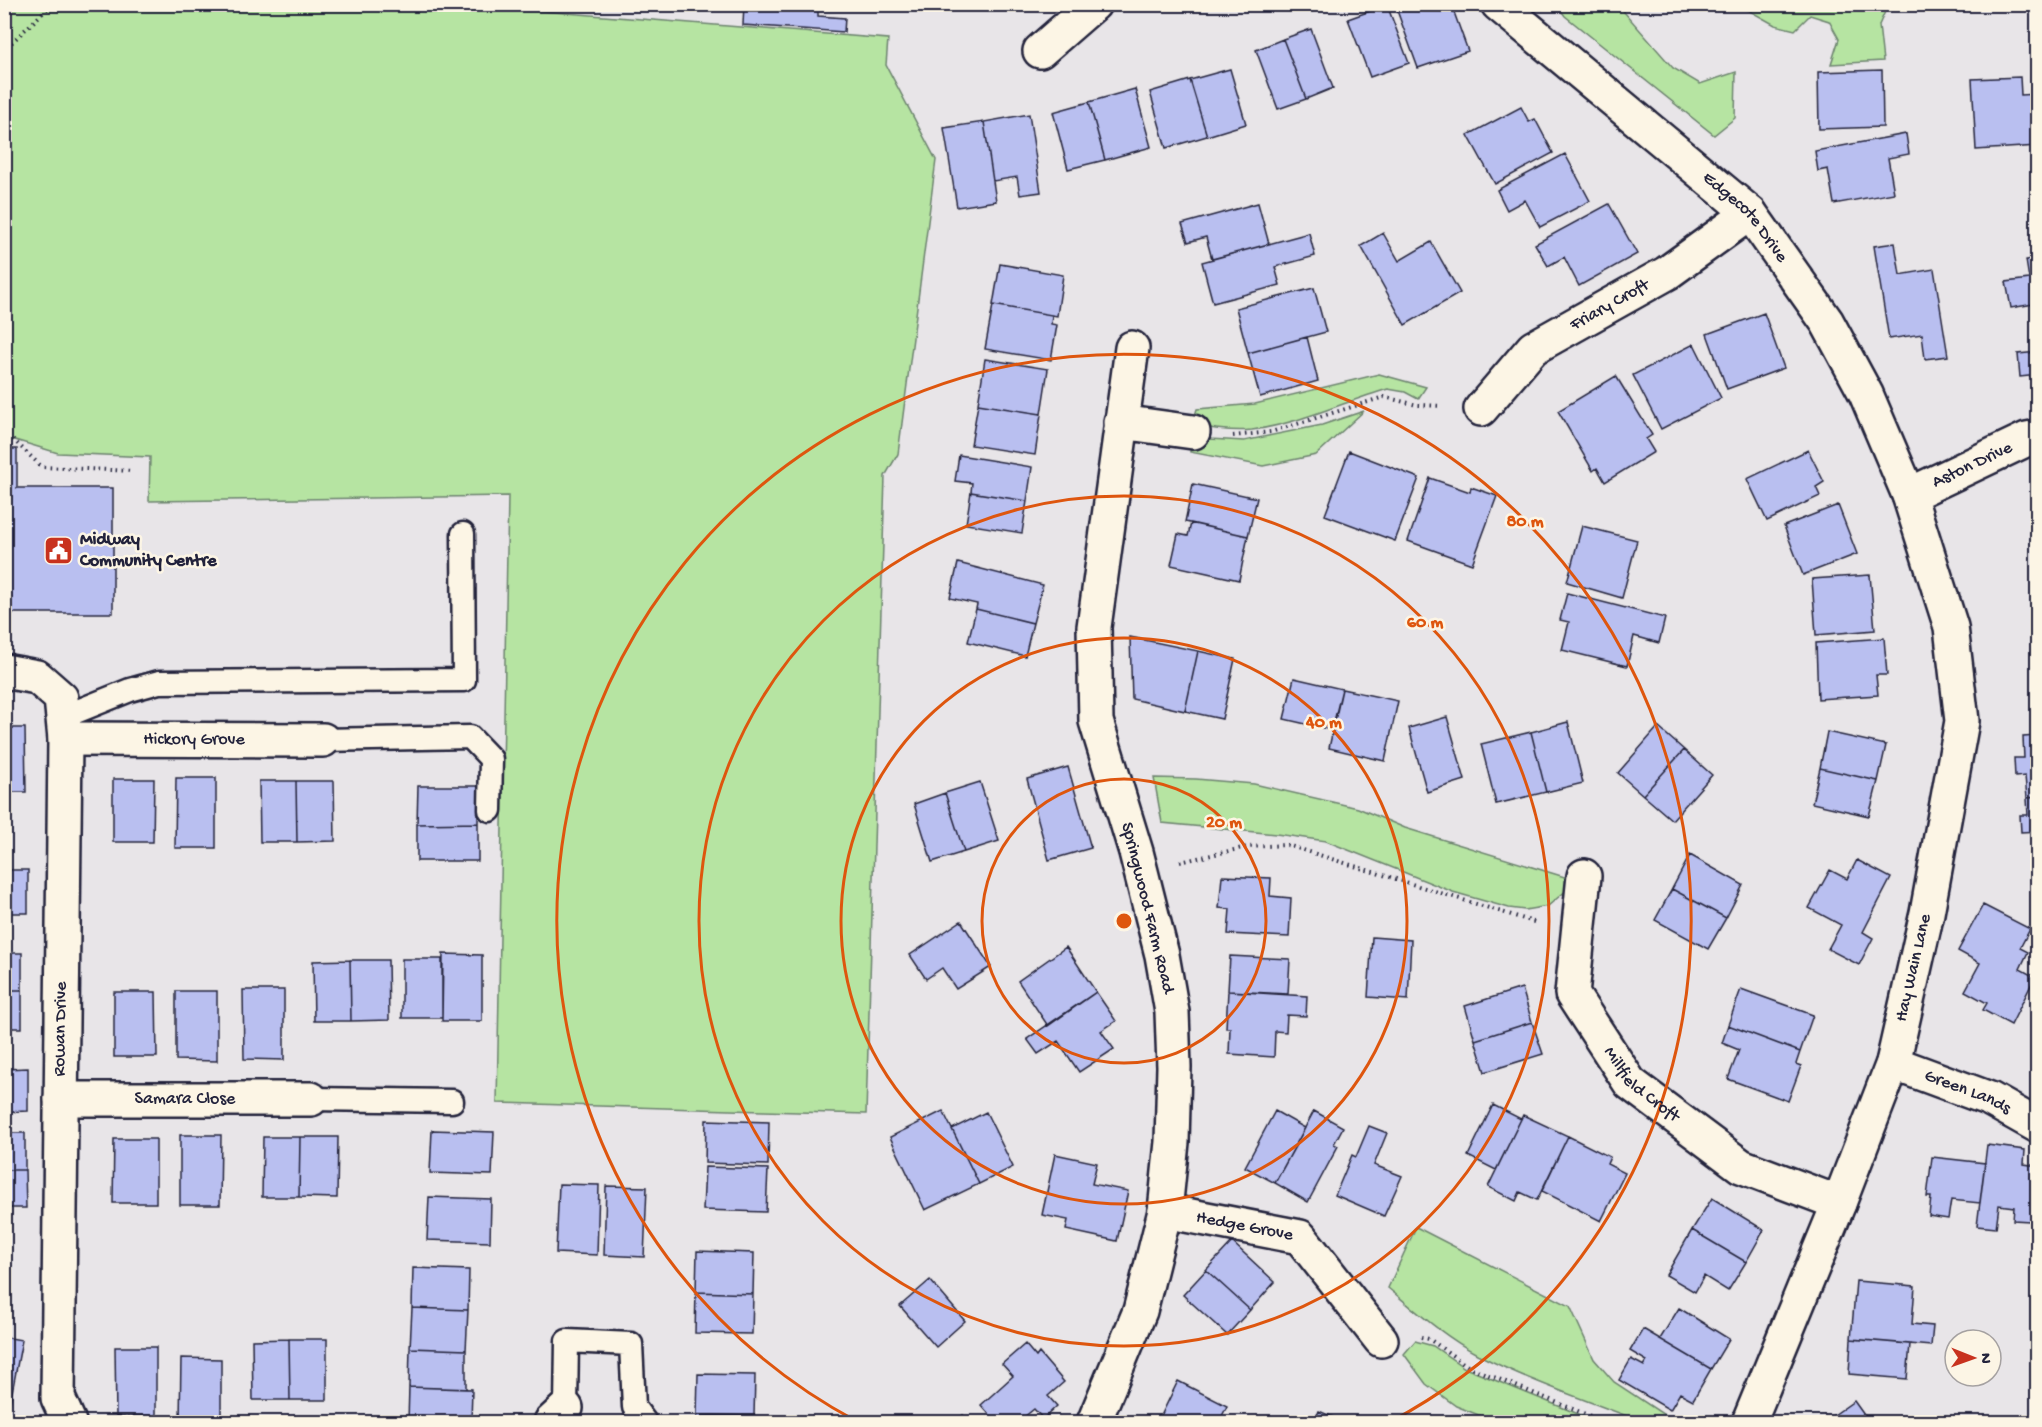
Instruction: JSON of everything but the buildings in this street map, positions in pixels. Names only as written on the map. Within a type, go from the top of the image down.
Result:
[{"type":"street","points":[[1040,51],[1094,4]]},
{"type":"street","name":"Edgecote Drive","points":[[1498,4],[1750,213],[1827,322],[1866,394],[1909,495]]},
{"type":"street","name":"Friary Croft","points":[[1481,409],[1533,348],[1667,273],[1750,213]]},
{"type":"street","name":"Springwood Farm Road","points":[[1094,1422],[1140,1311],[1165,1211],[1172,1142],[1174,1067],[1172,1012],[1162,955],[1140,870],[1096,721],[1094,627],[1132,348]]},
{"type":"street","points":[[1121,422],[1193,432]]},
{"type":"street","name":"Aston Drive","points":[[1909,495],[2027,439],[2037,437]]},
{"type":"street","name":"Hay Wain Lane","points":[[1749,1422],[1839,1203],[1893,1063],[1927,913],[1962,721],[1952,627],[1909,495]]},
{"type":"street","name":"Rowan Drive","points":[[4,671],[37,677],[60,698],[64,728],[58,1398],[69,1422]]},
{"type":"street","name":"Hickory Grove","points":[[64,728],[323,740]]},
{"type":"street","name":"Millfield Croft","points":[[1584,876],[1572,994],[1630,1083],[1741,1166],[1839,1203]]},
{"type":"street","name":"Green Lands","points":[[1893,1063],[1990,1099],[2037,1126]]},
{"type":"street","name":"Samara Close","points":[[61,1099],[311,1099]]},
{"type":"street","name":"Hedge Grove","points":[[1165,1211],[1300,1237],[1381,1340]]},
{"type":"lane","points":[[64,728],[130,690],[159,682],[464,680],[463,534]]},
{"type":"lane","points":[[323,740],[470,737],[491,759],[490,810]]},
{"type":"lane","points":[[311,1099],[452,1101]]},
{"type":"lane","points":[[558,1415],[567,1341],[631,1344],[634,1407],[645,1422]]},
{"type":"path","points":[[4,52],[50,6],[68,4]]},
{"type":"path","points":[[1193,432],[1232,436],[1271,432],[1384,397],[1417,405],[1481,409]]},
{"type":"path","points":[[4,431],[42,467],[132,471]]},
{"type":"path","points":[[1140,870],[1247,847],[1287,845],[1578,936]]},
{"type":"path","points":[[1381,1340],[1412,1335],[1429,1339],[1469,1367],[1605,1422]]},
{"type":"green space","points":[[453,4],[888,39],[886,65],[936,160],[898,454],[885,476],[866,1114],[497,1103],[508,496],[149,501],[150,457],[58,453],[15,440],[5,440],[5,5]]},
{"type":"green space","points":[[1557,5],[1623,5],[1624,12],[1673,68],[1700,84],[1736,72],[1735,118],[1714,135],[1565,16]]},
{"type":"green space","points":[[1739,5],[1888,5],[1879,25],[1883,61],[1831,64],[1839,39],[1829,21],[1810,15],[1795,30],[1775,25]]},
{"type":"green space","points":[[1379,374],[1426,387],[1418,399],[1405,392],[1388,389],[1304,418],[1252,430],[1222,430],[1192,425],[1197,409],[1255,404]]},
{"type":"green space","points":[[1364,411],[1316,455],[1263,466],[1190,452],[1192,438],[1244,441],[1322,425]]},
{"type":"green space","points":[[1154,778],[1254,784],[1358,808],[1405,828],[1568,878],[1568,889],[1548,906],[1525,910],[1509,908],[1453,892],[1326,841],[1162,823]]},
{"type":"green space","points":[[1416,1227],[1570,1306],[1594,1359],[1614,1382],[1675,1422],[1644,1422],[1554,1388],[1477,1354],[1442,1332],[1388,1288]]},
{"type":"green space","points":[[1415,1341],[1433,1346],[1465,1368],[1598,1422],[1496,1422],[1456,1406],[1426,1384],[1404,1354]]},
{"type":"place","name":"Midway Community Centre","points":[[59,550]]}]
